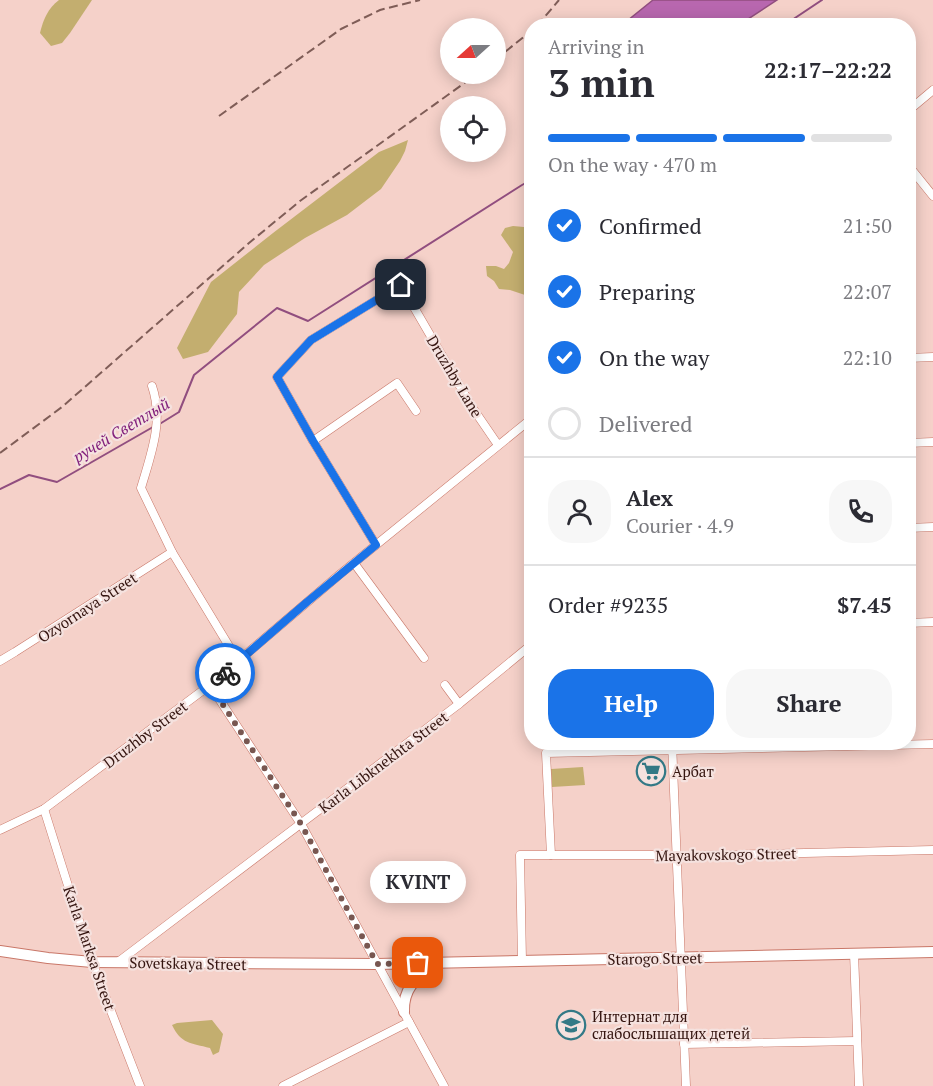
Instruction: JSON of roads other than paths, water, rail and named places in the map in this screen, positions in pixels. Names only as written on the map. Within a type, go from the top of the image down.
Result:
[{"type":"street","points":[[916,104],[933,90]]},
{"type":"street","points":[[916,175],[933,196]]},
{"type":"street","name":"Druzhby Lane","points":[[313,441],[277,377],[311,340],[401,285],[472,407],[498,445]]},
{"type":"street","points":[[916,358],[933,357]]},
{"type":"street","points":[[376,545],[313,441],[397,383],[416,411]]},
{"type":"street","points":[[152,386],[156,399],[156,431],[152,454],[141,488],[172,552],[238,661]]},
{"type":"street","name":"Druzhby Street","points":[[0,830],[44,809],[210,685],[354,563],[524,425]]},
{"type":"street","points":[[916,443],[933,442]]},
{"type":"street","points":[[916,528],[933,527]]},
{"type":"street","name":"Ozyornaya Street","points":[[0,661],[172,552]]},
{"type":"street","points":[[354,563],[424,658]]},
{"type":"street","points":[[916,623],[933,622]]},
{"type":"street","name":"Karla Libknekhta Street","points":[[118,962],[459,704],[524,651]]},
{"type":"street","points":[[210,685],[301,824],[444,1086]]},
{"type":"street","points":[[445,685],[459,704]]},
{"type":"street","points":[[916,744],[933,744]]},
{"type":"street","points":[[550,855],[546,753],[621,750]]},
{"type":"street","points":[[672,750],[686,1086]]},
{"type":"street","name":"Karla Marksa Street","points":[[44,809],[92,962],[140,1086]]},
{"type":"street","name":"Mayakovskogo Street","points":[[522,961],[520,855],[676,856],[933,850]]},
{"type":"street","name":"Sovetskaya Street","points":[[0,951],[92,962],[377,964]]},
{"type":"street","name":"Starogo Street","points":[[377,964],[933,951]]},
{"type":"street","points":[[854,953],[859,1086]]},
{"type":"street","points":[[407,1017],[403,1000],[407,990],[418,977],[438,962]]},
{"type":"street","points":[[288,1085],[407,1017]]},
{"type":"street","points":[[684,1044],[857,1041]]},
{"type":"waterway","name":"ручей Светлый","points":[[795,18],[822,0]]},
{"type":"waterway","name":"ручей Светлый","points":[[158,425],[179,412],[194,375],[277,308],[308,321],[524,184]]},
{"type":"waterway","name":"ручей Светлый","points":[[0,489],[29,475],[57,482],[153,427]]},
{"type":"railway","points":[[219,116],[341,29],[380,10],[420,0]]},
{"type":"railway","points":[[544,18],[559,0]]},
{"type":"railway","points":[[506,51],[524,37]]},
{"type":"railway","points":[[0,453],[62,407],[300,201],[463,84]]},
{"type":"place","name":"Арбат","points":[[651,771]]},
{"type":"place","name":"KVINT","points":[[418,963]]},
{"type":"place","name":"Интернат для слабослышащих детей","points":[[571,1025]]}]
